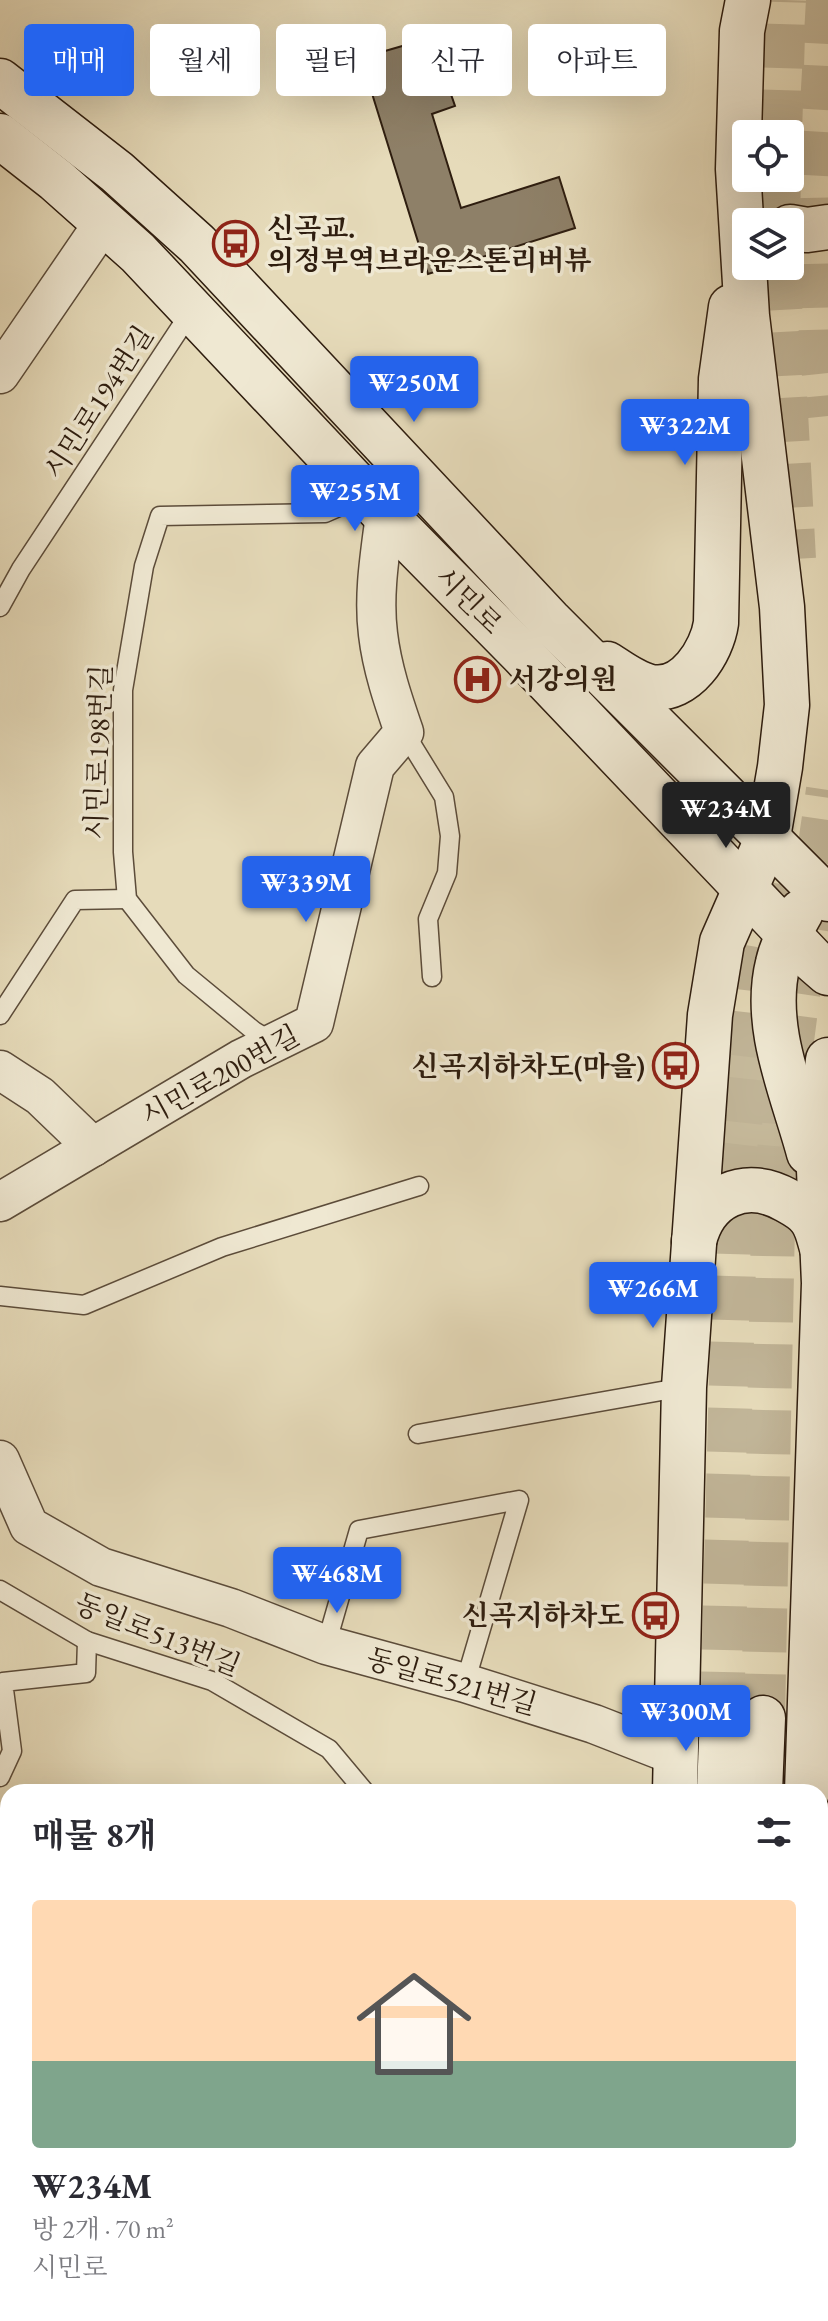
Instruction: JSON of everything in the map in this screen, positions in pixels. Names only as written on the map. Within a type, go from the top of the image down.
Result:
[{"type":"street","points":[[739,120],[742,31],[748,0]]},
{"type":"street","name":"시민로","points":[[0,81],[117,172],[197,244],[549,620],[768,837],[824,881]]},
{"type":"street","name":"시민로","points":[[0,136],[56,180],[138,253],[788,935],[828,973]]},
{"type":"street","points":[[549,620],[619,672],[651,687],[668,686],[678,681],[696,666],[711,644],[716,623],[721,379],[730,323],[737,192]]},
{"type":"street","points":[[676,1774],[684,1387],[704,1075],[722,942],[768,837],[787,705],[786,656],[747,316],[739,192]]},
{"type":"street","points":[[0,374],[104,222]]},
{"type":"street","points":[[804,229],[828,227]]},
{"type":"street","points":[[376,505],[378,634],[391,694],[404,732]]},
{"type":"street","name":"시민로200번길","points":[[0,1202],[241,1059],[314,1023],[375,766],[404,732]]},
{"type":"street","points":[[820,1200],[784,1070],[775,1019],[774,985],[778,961],[788,935],[824,881]]},
{"type":"street","points":[[808,1784],[818,1727],[824,1283],[820,1200],[822,1111],[828,1060]]},
{"type":"street","points":[[0,1070],[40,1096],[93,1147]]},
{"type":"street","points":[[692,1246],[700,1223],[715,1202],[728,1194],[757,1191],[780,1196],[805,1212],[814,1223],[823,1250]]},
{"type":"street","name":"동일로521번길","points":[[0,1460],[29,1526],[101,1567],[231,1608],[326,1645],[465,1683],[594,1724],[676,1774]]},
{"type":"street","points":[[721,1784],[742,1717],[758,1784]]},
{"type":"lane","name":"시민로194번길","points":[[0,607],[21,569],[192,310]]},
{"type":"lane","name":"시민로198번길","points":[[127,899],[123,852],[123,690],[144,566],[160,516],[325,513],[376,505]]},
{"type":"lane","points":[[404,732],[444,797],[450,836],[447,873],[428,919],[432,977]]},
{"type":"lane","points":[[0,1015],[75,900],[127,899],[186,975],[254,1031],[274,1043]]},
{"type":"lane","points":[[0,1296],[84,1305],[222,1247],[419,1186]]},
{"type":"lane","points":[[418,1434],[684,1387]]},
{"type":"lane","points":[[326,1645],[359,1530],[519,1500],[465,1683]]},
{"type":"lane","name":"동일로513번길","points":[[0,1590],[87,1641],[212,1681],[329,1749],[358,1784]]},
{"type":"lane","points":[[0,1777],[12,1751],[3,1682],[86,1673],[87,1641]]},
{"type":"shaded area","points":[[745,1015],[754,1021],[795,1181],[721,1177],[717,1172],[733,1021]]},
{"type":"building","points":[[402,46],[402,96],[452,96],[455,106],[432,114],[461,208],[559,177],[575,228],[428,274],[373,96],[386,96],[386,51]]},
{"type":"tunnel","points":[[780,120],[784,0]]},
{"type":"tunnel","points":[[828,0],[817,195],[821,345],[828,416]]},
{"type":"tunnel","points":[[778,208],[779,192]]},
{"type":"tunnel","points":[[779,280],[794,559]]},
{"type":"tunnel","points":[[763,1718],[773,1223],[782,1117],[828,790]]},
{"type":"tunnel","points":[[722,1716],[737,1151],[760,948],[772,878]]},
{"type":"place","name":"신곡교. 의정부역브라운스톤리버뷰","points":[[236,244]]},
{"type":"place","name":"서강의원","points":[[478,679]]},
{"type":"place","name":"신곡지하차도(마을)","points":[[676,1066]]},
{"type":"place","name":"신곡지하차도","points":[[655,1615]]}]
